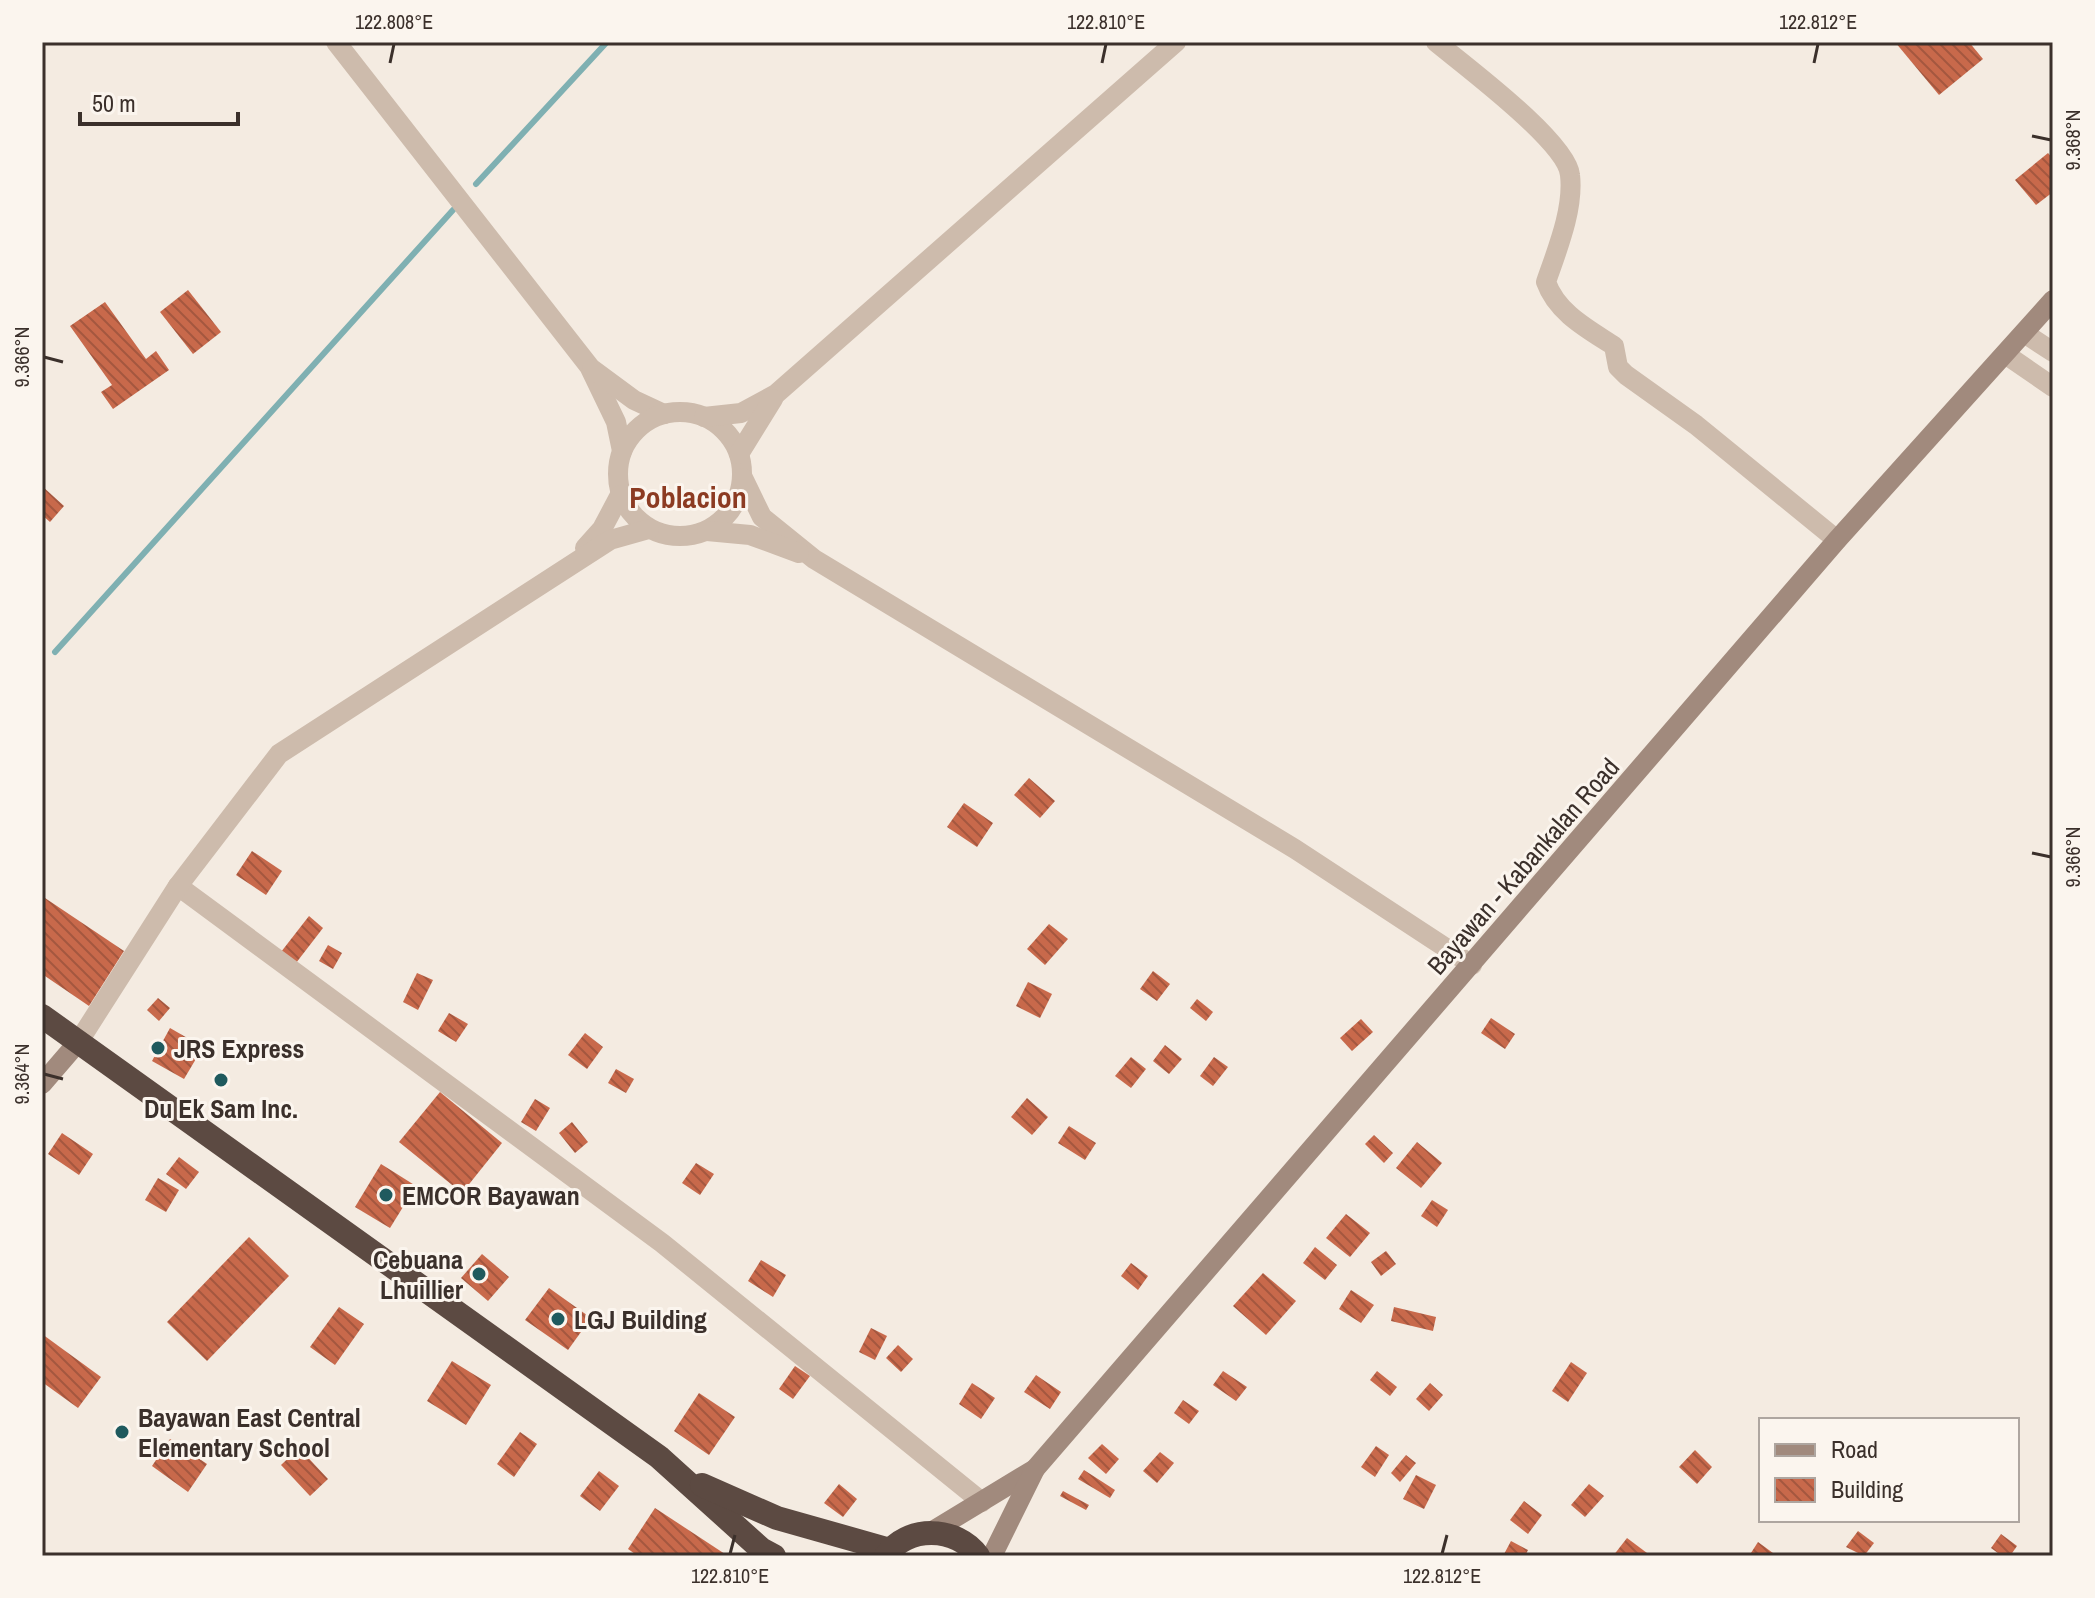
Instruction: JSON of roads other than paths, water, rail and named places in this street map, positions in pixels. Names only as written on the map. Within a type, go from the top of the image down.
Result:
[{"type":"highway","points":[[42,1016],[686,1478],[761,1549],[774,1556]]},
{"type":"highway","points":[[686,1478],[777,1518],[888,1553],[909,1537],[931,1532],[954,1537],[978,1556]]},
{"type":"main road","name":"Bayawan - Kabankalan Road","points":[[992,1556],[1035,1469],[1837,540],[2053,300]]},
{"type":"main road","points":[[42,1084],[79,1041]]},
{"type":"main road","name":"Bayawan - Kabankalan Road","points":[[931,1532],[1035,1469]]},
{"type":"street","points":[[336,42],[589,366],[616,422],[622,451]]},
{"type":"street","points":[[704,417],[741,413],[776,394],[1176,42]]},
{"type":"street","points":[[1436,42],[1553,142],[1571,173],[1568,204],[1546,282],[1550,295],[1570,316],[1614,346],[1618,367],[1626,375],[1696,425],[1837,540]]},
{"type":"street","points":[[2024,333],[2053,352]]},
{"type":"street","points":[[2005,354],[2053,387]]},
{"type":"street","points":[[589,366],[634,400],[664,414]]},
{"type":"street","points":[[739,454],[776,394]]},
{"type":"street","points":[[814,559],[750,535],[707,531],[677,537],[649,529],[629,511],[620,495],[618,465],[622,451],[639,427],[664,414],[691,413],[704,417],[727,433],[739,454],[743,478],[762,517],[814,559],[1295,849],[1472,965]]},
{"type":"street","points":[[707,531],[730,513],[743,478]]},
{"type":"street","points":[[569,565],[602,529],[620,495]]},
{"type":"street","points":[[79,1041],[178,886],[279,754],[610,540],[649,529]]},
{"type":"street","points":[[178,886],[662,1243],[982,1502]]},
{"type":"waterway","points":[[476,184],[607,42]]},
{"type":"waterway","points":[[55,652],[453,210]]},
{"type":"place","name":"JRS Express","points":[[158,1048]]},
{"type":"place","name":"Du Ek Sam Inc.","points":[[221,1080]]},
{"type":"place","name":"EMCOR Bayawan","points":[[386,1195]]},
{"type":"place","name":"Cebuana Lhuillier","points":[[479,1274]]},
{"type":"place","name":"LGJ Building","points":[[558,1319]]},
{"type":"place","name":"Bayawan East Central Elementary School","points":[[122,1432]]},
{"type":"district","name":"Poblacion","points":[[688,497]]}]
